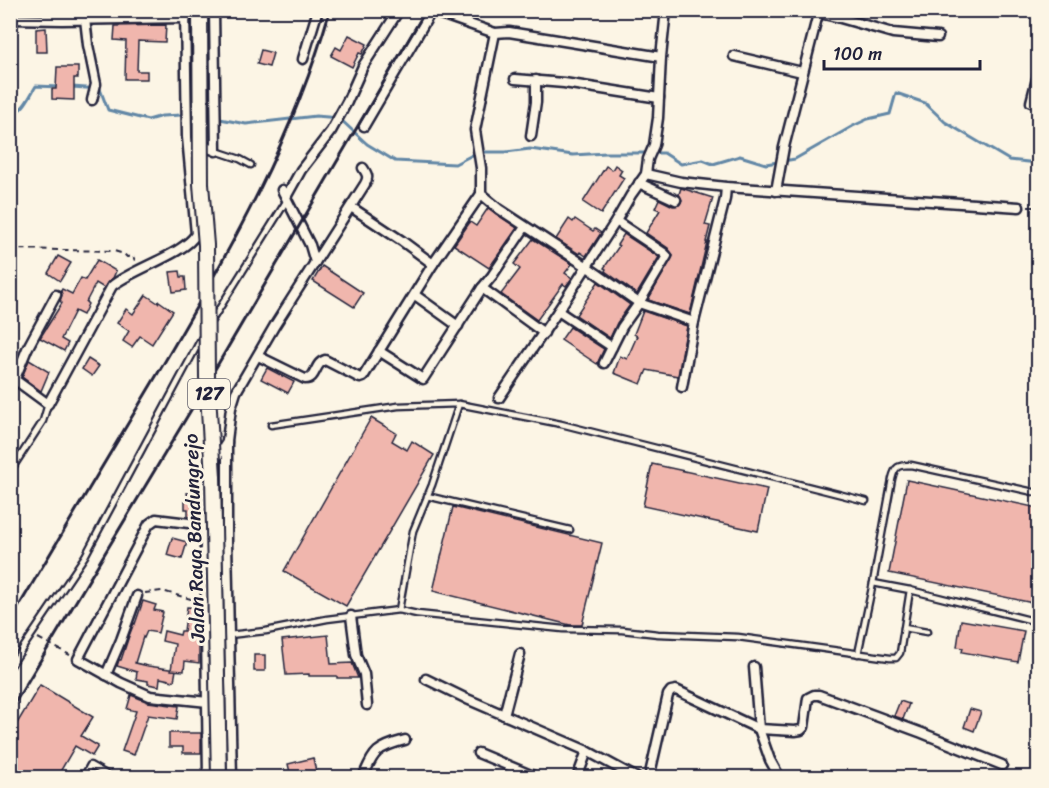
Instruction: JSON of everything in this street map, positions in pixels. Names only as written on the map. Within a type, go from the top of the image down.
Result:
[{"type":"main road","name":"Jalan Raya Bandungrejo","points":[[200,10],[201,173],[206,245],[207,377],[217,600],[219,777]]},
{"type":"street","points":[[187,137],[216,151],[214,10]]},
{"type":"street","points":[[303,59],[318,10]]},
{"type":"street","points":[[315,262],[310,245],[285,195],[331,131],[363,66],[399,10]]},
{"type":"street","points":[[499,398],[544,333],[646,174],[648,159],[654,145],[666,10]]},
{"type":"street","points":[[805,10],[893,33],[938,37]]},
{"type":"street","points":[[364,126],[432,11],[495,33],[509,32],[661,57]]},
{"type":"street","points":[[10,19],[85,19],[186,14],[187,137],[196,234],[193,240],[112,286],[48,404],[18,382],[12,381],[56,295]]},
{"type":"street","points":[[776,191],[784,147],[818,14]]},
{"type":"street","points":[[85,19],[96,84],[93,97]]},
{"type":"street","points":[[258,356],[305,379],[313,376],[318,365],[325,360],[363,377],[433,264],[481,194],[482,168],[474,130],[495,33]]},
{"type":"street","points":[[734,56],[802,72]]},
{"type":"street","points":[[1031,102],[1038,75]]},
{"type":"street","points":[[515,79],[592,87],[659,99]]},
{"type":"street","points":[[531,136],[536,102],[536,80]]},
{"type":"street","points":[[232,777],[227,541],[227,441],[231,408],[236,392],[275,325],[367,180],[367,173],[363,168]]},
{"type":"street","points":[[646,174],[681,182],[726,187],[1019,207]]},
{"type":"street","points":[[639,183],[676,200]]},
{"type":"street","points":[[682,387],[694,322],[726,187]]},
{"type":"street","points":[[481,194],[639,303],[694,322]]},
{"type":"street","points":[[351,207],[433,264]]},
{"type":"street","points":[[604,363],[622,327],[667,256],[616,221]]},
{"type":"street","points":[[379,351],[423,379],[525,226]]},
{"type":"street","points":[[482,288],[544,333]]},
{"type":"street","points":[[415,295],[458,326]]},
{"type":"street","points":[[558,311],[612,348]]},
{"type":"street","points":[[208,777],[204,477],[227,441]]},
{"type":"street","points":[[205,525],[156,519],[149,524],[78,659],[150,696],[208,702]]},
{"type":"street","points":[[106,675],[122,640],[137,596]]},
{"type":"street","points":[[351,616],[356,655],[364,674],[367,705]]},
{"type":"street","points":[[504,715],[520,654]]},
{"type":"street","points":[[754,667],[759,729],[770,760],[780,777]]},
{"type":"street","points":[[426,678],[467,699],[587,751],[637,777]]},
{"type":"street","points":[[650,777],[668,694],[678,690],[759,729],[795,731],[804,727],[808,698],[819,695],[1002,765]]},
{"type":"street","points":[[363,777],[370,760],[380,748],[405,740]]},
{"type":"street","points":[[577,777],[587,751]]},
{"type":"street","points":[[477,753],[538,777]]},
{"type":"lane","points":[[216,151],[251,165]]},
{"type":"lane","points":[[10,667],[85,556],[197,345],[285,195]]},
{"type":"lane","points":[[10,472],[43,421],[48,404]]},
{"type":"lane","points":[[399,610],[413,531],[459,404]]},
{"type":"lane","points":[[271,424],[398,406],[459,404],[561,424],[866,501]]},
{"type":"lane","points":[[858,654],[894,470],[897,467],[911,465],[1038,492]]},
{"type":"lane","points":[[427,496],[570,530]]},
{"type":"lane","points":[[873,583],[1038,622]]},
{"type":"lane","points":[[230,634],[266,631],[327,619],[399,610],[417,614],[563,629],[738,637],[890,658],[898,657],[900,652],[910,590]]},
{"type":"lane","points":[[904,628],[927,632]]},
{"type":"lane","points":[[83,777],[90,765],[113,777]]},
{"type":"path","points":[[10,249],[114,251],[127,257],[133,256],[139,270]]},
{"type":"path","points":[[137,596],[141,593],[162,591],[207,604]]},
{"type":"path","points":[[32,635],[78,659]]},
{"type":"building","points":[[166,25],[165,42],[138,41],[137,71],[147,71],[147,79],[125,79],[126,41],[114,40],[115,26]]},
{"type":"building","points":[[46,28],[47,52],[36,52],[36,29]]},
{"type":"building","points":[[349,35],[367,44],[352,67],[331,56],[336,47],[341,50]]},
{"type":"building","points":[[261,50],[273,53],[269,67],[257,64]]},
{"type":"building","points":[[57,67],[78,67],[78,78],[74,78],[74,100],[52,99],[52,89],[56,89]]},
{"type":"building","points":[[615,165],[622,170],[619,175],[624,178],[601,214],[583,202],[606,166],[612,170]]},
{"type":"building","points":[[681,188],[713,198],[705,225],[710,226],[707,242],[690,314],[648,300],[673,256],[668,248],[646,233],[660,210],[655,208],[659,199],[673,206],[679,205],[682,200],[679,194]]},
{"type":"building","points":[[488,208],[517,228],[489,268],[454,245],[470,222],[476,226]]},
{"type":"building","points":[[569,219],[573,222],[575,219],[593,231],[595,229],[601,233],[586,256],[556,239]]},
{"type":"building","points":[[624,234],[659,257],[637,294],[604,268]]},
{"type":"building","points":[[533,239],[572,264],[565,273],[572,278],[566,286],[563,284],[537,320],[501,294],[520,269],[514,264]]},
{"type":"building","points":[[58,256],[71,263],[60,281],[48,273]]},
{"type":"building","points":[[97,260],[116,271],[104,288],[96,283],[86,302],[88,304],[83,315],[75,311],[61,339],[68,343],[64,351],[40,338],[62,303],[60,301],[62,289],[72,294],[81,278],[85,280]]},
{"type":"building","points":[[322,266],[363,293],[354,307],[313,281]]},
{"type":"building","points":[[180,271],[181,277],[185,277],[186,290],[173,292],[170,272]]},
{"type":"building","points":[[598,282],[630,305],[610,338],[576,315]]},
{"type":"building","points":[[146,295],[173,311],[152,344],[140,336],[132,347],[123,341],[129,331],[117,323],[126,309],[133,314]]},
{"type":"building","points":[[643,311],[687,326],[678,376],[647,370],[641,384],[614,373],[620,356],[627,359],[637,336],[634,334]]},
{"type":"building","points":[[570,327],[604,349],[597,364],[561,340]]},
{"type":"building","points":[[88,359],[99,366],[92,376],[82,369]]},
{"type":"building","points":[[29,360],[49,372],[41,391],[22,377]]},
{"type":"building","points":[[267,368],[294,382],[288,393],[261,379]]},
{"type":"building","points":[[371,418],[396,433],[392,441],[407,450],[412,441],[434,455],[346,606],[284,571]]},
{"type":"building","points":[[652,464],[767,489],[758,531],[643,506]]},
{"type":"building","points":[[907,480],[1038,508],[1038,604],[889,573]]},
{"type":"building","points":[[196,492],[195,517],[188,517],[185,499],[188,499],[187,493]]},
{"type":"building","points":[[453,507],[602,543],[582,625],[570,625],[433,591]]},
{"type":"building","points":[[172,538],[187,542],[182,559],[167,555]]},
{"type":"building","points":[[143,601],[156,605],[154,610],[163,612],[158,633],[147,631],[135,663],[176,670],[174,681],[160,678],[159,686],[136,679],[137,672],[117,666]]},
{"type":"building","points":[[187,607],[199,608],[199,663],[185,661],[184,671],[171,670],[175,644],[162,641],[164,631],[180,635],[181,631],[184,631]]},
{"type":"building","points":[[961,620],[1024,631],[1018,662],[962,652],[963,648],[957,647]]},
{"type":"building","points":[[328,635],[331,664],[352,663],[358,678],[309,676],[309,674],[286,675],[282,640]]},
{"type":"building","points":[[254,655],[265,655],[265,671],[254,671]]},
{"type":"building","points":[[40,685],[93,717],[81,736],[98,746],[92,756],[75,746],[57,777],[10,777],[10,735]]},
{"type":"building","points":[[131,695],[148,702],[179,706],[177,719],[148,715],[134,755],[122,751],[136,711],[127,709]]},
{"type":"building","points":[[900,701],[909,704],[903,719],[894,716]]},
{"type":"building","points":[[970,709],[981,712],[974,731],[964,727]]},
{"type":"building","points":[[169,733],[201,733],[201,753],[183,753],[183,747],[169,747]]},
{"type":"building","points":[[313,758],[317,776],[291,777],[288,764]]},
{"type":"waterway","points":[[10,115],[23,107],[36,86],[59,87]]},
{"type":"waterway","points":[[72,87],[100,89],[108,110],[148,120],[162,116],[182,115]]},
{"type":"waterway","points":[[220,119],[246,124],[316,116],[339,118],[367,144],[395,161],[455,164],[478,152],[530,149],[573,155],[664,153],[681,164],[703,160],[713,164],[740,156],[766,164],[795,159],[853,126],[868,119],[890,114],[896,93],[925,103],[945,122],[1009,160],[1038,163]]},
{"type":"railway","points":[[10,621],[164,363],[236,235],[298,104],[330,10]]},
{"type":"railway","points":[[10,711],[194,405],[426,10]]}]
